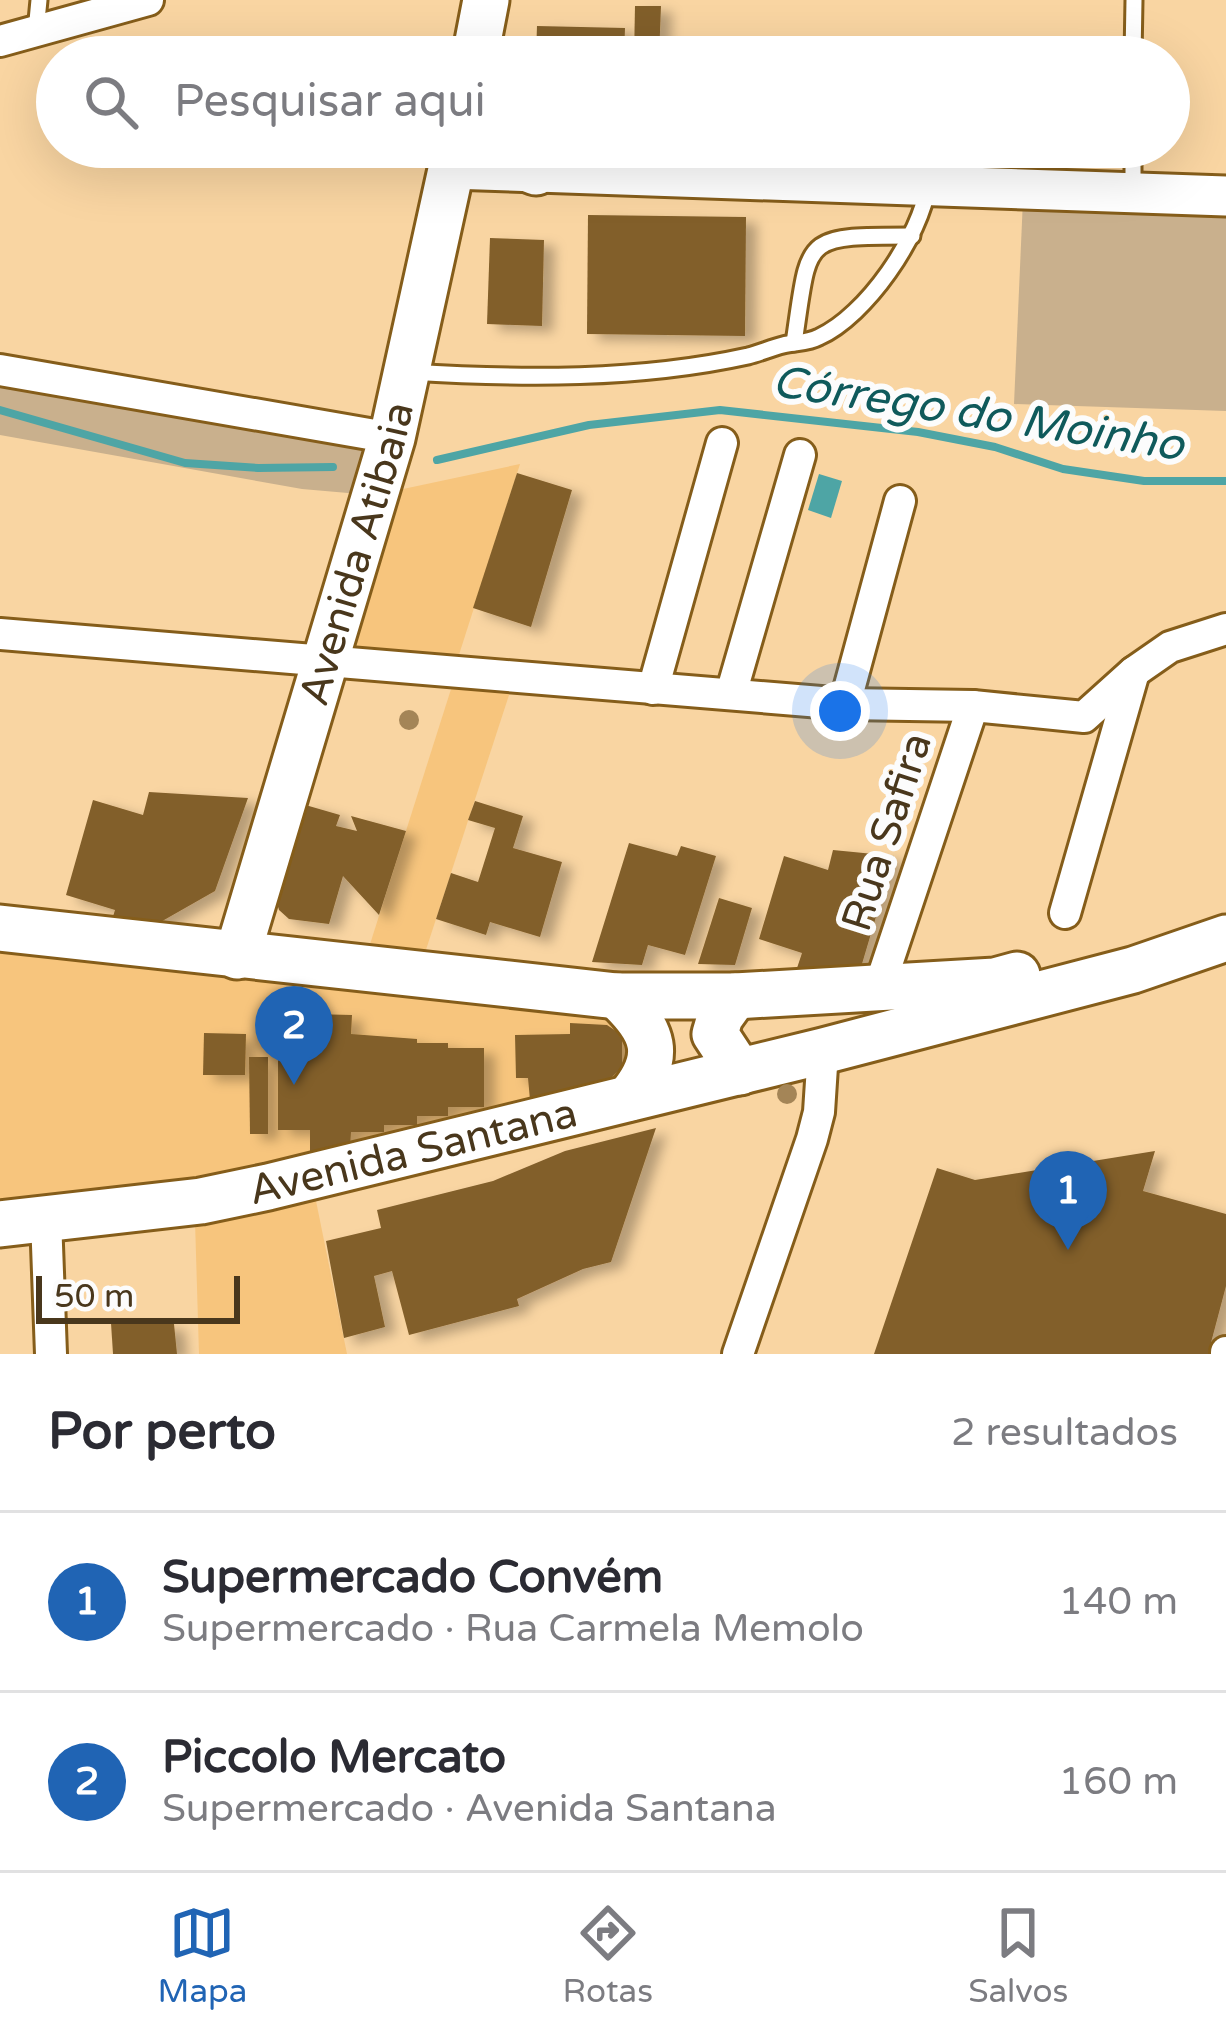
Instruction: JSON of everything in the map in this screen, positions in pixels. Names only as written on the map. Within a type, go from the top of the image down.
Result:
[{"type":"main road","points":[[479,36],[486,0]]},
{"type":"main road","name":"Avenida Atibaia","points":[[237,956],[392,438],[452,168]]},
{"type":"main road","points":[[526,168],[536,172]]},
{"type":"main road","points":[[0,928],[617,996],[735,996],[995,981],[1226,909]]},
{"type":"main road","name":"Avenida Santana","points":[[0,1224],[201,1201],[268,1187],[823,1051],[1133,970],[1226,938]]},
{"type":"main road","points":[[617,996],[647,1029],[651,1049],[650,1064],[629,1098]]},
{"type":"main road","points":[[735,996],[715,1034],[740,1072]]},
{"type":"street","points":[[0,40],[38,15],[148,0]]},
{"type":"street","points":[[513,168],[1226,196]]},
{"type":"street","points":[[0,370],[392,438]]},
{"type":"street","points":[[652,688],[722,443]]},
{"type":"street","points":[[731,694],[800,454]]},
{"type":"street","points":[[845,704],[900,501]]},
{"type":"street","points":[[0,634],[845,704],[973,706],[1084,717],[1134,671],[1170,647],[1226,629]]},
{"type":"street","points":[[1065,913],[1134,671]]},
{"type":"street","name":"Rua Safira","points":[[880,985],[973,706]]},
{"type":"street","points":[[738,1354],[812,1139],[823,1051]]},
{"type":"street","points":[[46,1218],[51,1354]]},
{"type":"lane","points":[[1133,36],[1134,0]]},
{"type":"lane","points":[[1132,192],[1133,168]]},
{"type":"lane","points":[[407,371],[610,375],[748,356],[814,340],[836,328],[872,290],[912,236],[928,185]]},
{"type":"lane","points":[[794,343],[805,267],[817,245],[834,238],[912,236]]},
{"type":"shaded area","points":[[1023,199],[1226,204],[1226,411],[1014,404]]},
{"type":"shaded area","points":[[0,371],[388,440],[371,495],[302,489],[0,435]]},
{"type":"shaded area","points":[[520,464],[457,661],[338,653],[389,492]]},
{"type":"shaded area","points":[[452,686],[510,692],[422,962],[365,960]]},
{"type":"shaded area","points":[[0,929],[613,1002],[643,1032],[624,1093],[0,1224]]},
{"type":"shaded area","points":[[315,1196],[347,1354],[199,1354],[195,1221]]},
{"type":"water","points":[[819,474],[842,481],[831,518],[808,510]]},
{"type":"building","points":[[635,6],[661,6],[660,36],[634,36]]},
{"type":"building","points":[[537,26],[625,28],[625,36],[537,36]]},
{"type":"building","points":[[588,215],[746,217],[745,336],[587,334]]},
{"type":"building","points":[[490,238],[544,240],[542,326],[487,324]]},
{"type":"building","points":[[517,473],[572,490],[531,627],[473,608]]},
{"type":"building","points":[[149,792],[248,798],[215,891],[150,928],[110,926],[115,910],[66,895],[93,800],[143,815]]},
{"type":"building","points":[[475,801],[523,816],[513,848],[562,862],[540,937],[490,922],[486,935],[436,919],[451,873],[478,882],[495,828],[468,820]]},
{"type":"building","points":[[302,804],[340,815],[336,826],[357,831],[351,816],[406,831],[379,915],[343,876],[329,924],[289,919],[279,910],[276,900]]},
{"type":"building","points":[[629,843],[677,856],[681,846],[716,856],[685,955],[648,945],[642,965],[592,962]]},
{"type":"building","points":[[833,850],[894,856],[859,974],[796,971],[802,953],[759,939],[784,856],[828,870]]},
{"type":"building","points":[[719,898],[752,908],[735,965],[698,964]]},
{"type":"building","points":[[311,1014],[352,1015],[351,1034],[448,1043],[448,1048],[484,1048],[484,1107],[448,1107],[448,1116],[417,1116],[417,1125],[351,1132],[350,1148],[310,1158],[310,1130],[278,1130],[278,1040],[310,1040]]},
{"type":"building","points":[[570,1023],[607,1025],[616,1031],[622,1040],[622,1067],[607,1082],[530,1100],[528,1078],[516,1078],[515,1035],[570,1034]]},
{"type":"building","points":[[204,1033],[246,1034],[245,1075],[203,1075]]},
{"type":"building","points":[[249,1057],[268,1057],[268,1134],[250,1134]]},
{"type":"building","points":[[656,1128],[611,1262],[583,1269],[517,1299],[519,1306],[409,1335],[392,1271],[374,1276],[385,1327],[344,1338],[326,1241],[381,1228],[377,1210],[493,1181],[565,1151]]},
{"type":"building","points":[[1155,1151],[1143,1191],[1226,1214],[1226,1286],[1208,1354],[874,1354],[937,1168],[975,1180]]},
{"type":"building","points":[[111,1323],[174,1324],[177,1354],[113,1354]]},
{"type":"waterway","points":[[0,410],[185,463],[333,467]]},
{"type":"waterway","name":"Córrego do Moinho","points":[[437,460],[589,425],[720,410],[918,432],[995,447],[1063,469],[1144,481],[1226,481]]},
{"type":"place","name":"Piccolo Mercato","points":[[294,1085]]},
{"type":"place","name":"Supermercado Convém","points":[[1068,1250]]}]
